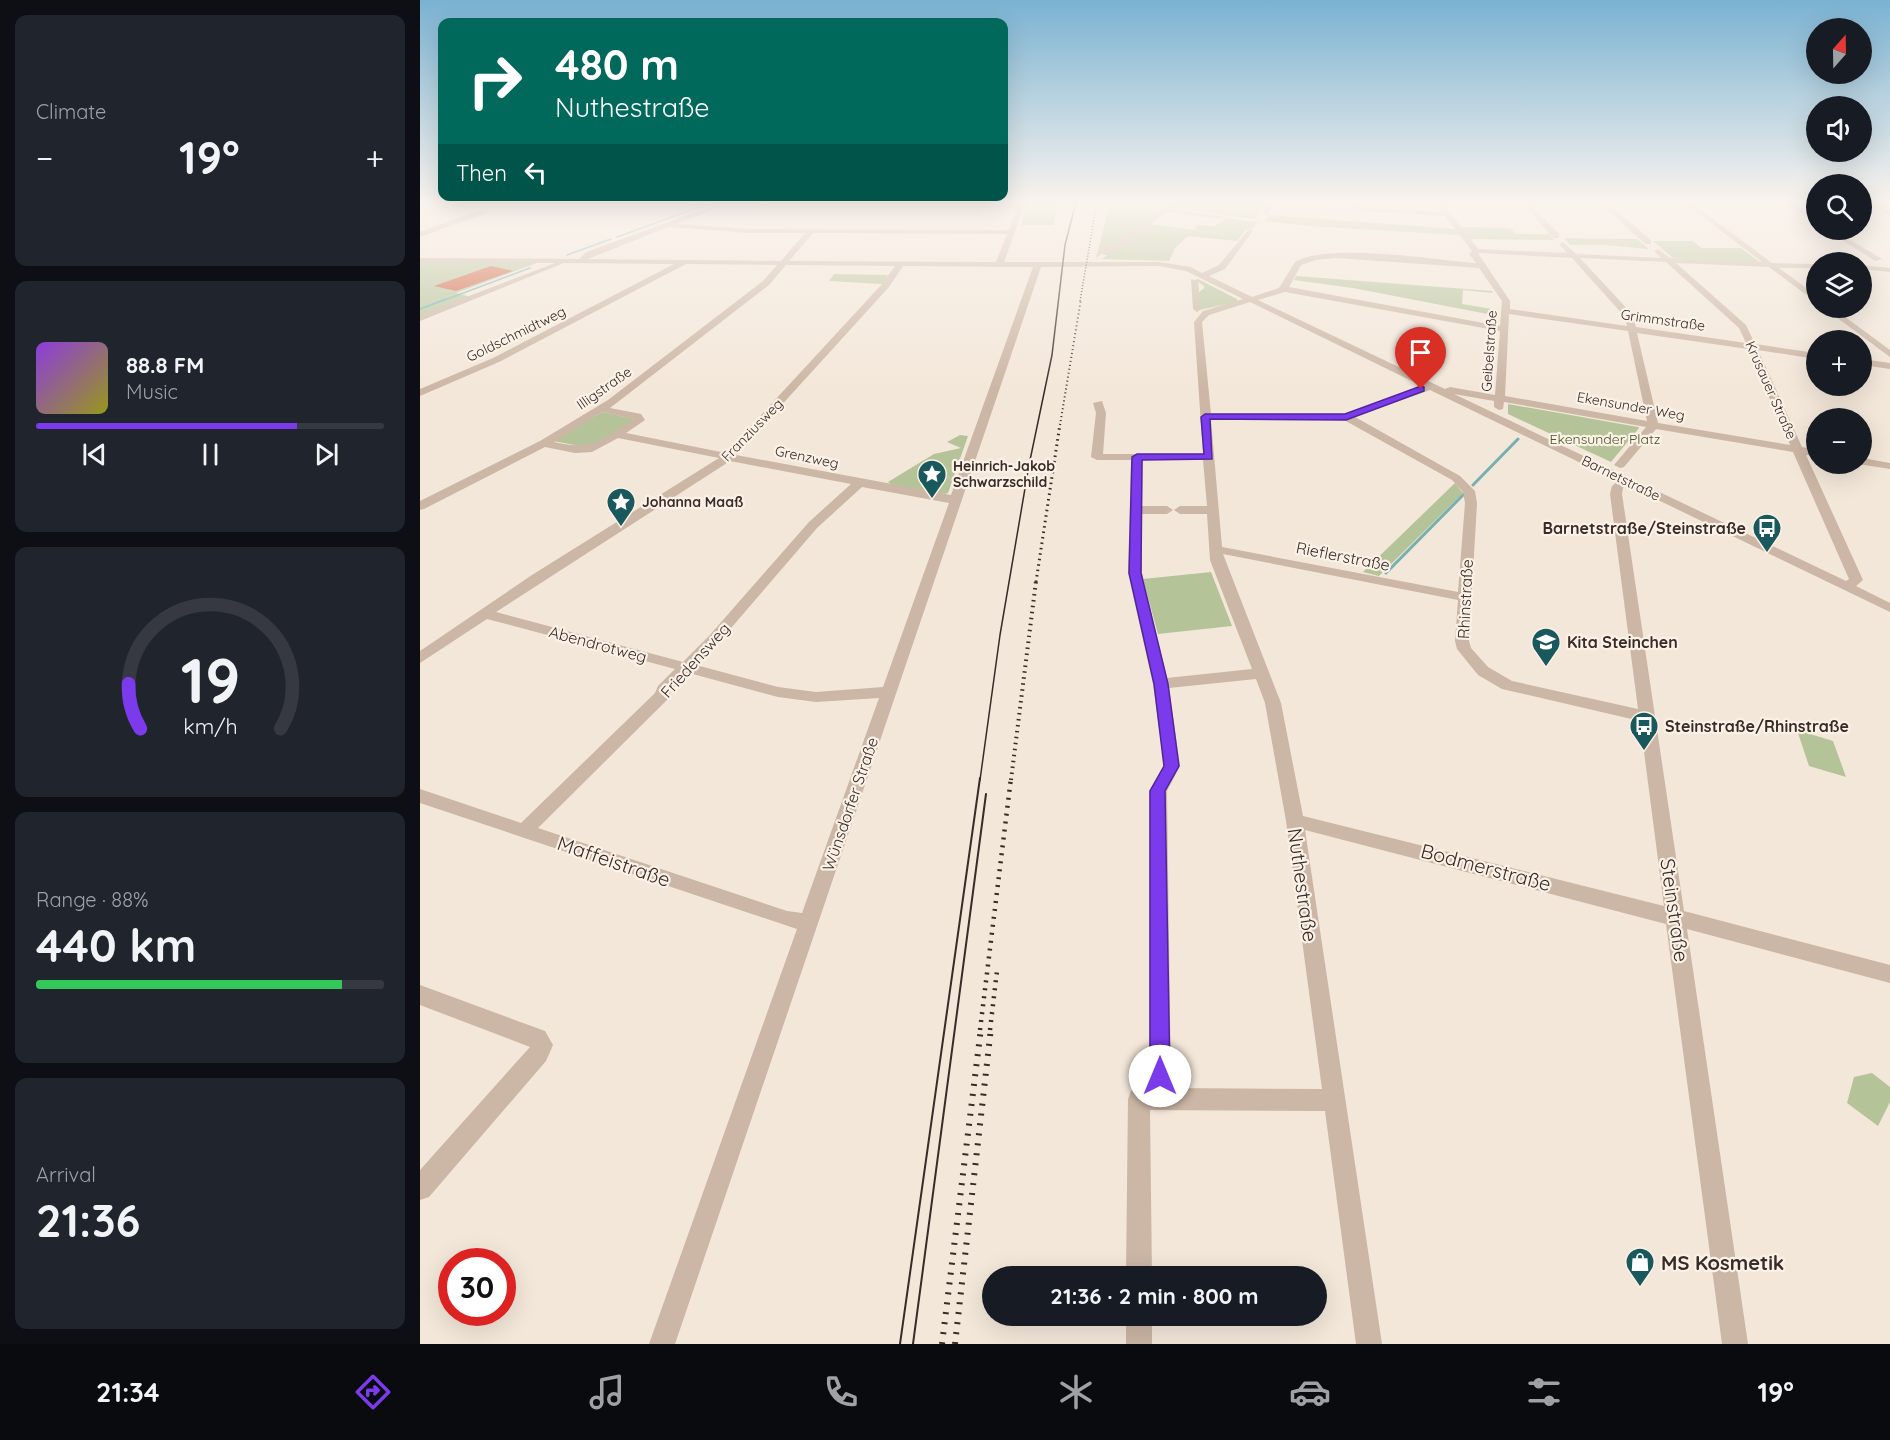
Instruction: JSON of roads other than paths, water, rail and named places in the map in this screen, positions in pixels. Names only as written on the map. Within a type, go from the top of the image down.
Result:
[{"type":"street","points":[[420,318],[559,265]]},
{"type":"street","name":"Goldschmidtweg","points":[[420,393],[496,360],[680,265]]},
{"type":"street","name":"Illigstraße","points":[[420,506],[544,443],[601,409],[766,283],[782,265]]},
{"type":"street","name":"Franziusweg","points":[[420,658],[537,578],[729,456],[886,285],[899,265]]},
{"type":"street","name":"Wünsdorfer Straße","points":[[662,1344],[1038,265]]},
{"type":"street","name":"Barnetstraße","points":[[1137,265],[1172,266],[1252,300],[1493,416],[1623,473],[1890,608]]},
{"type":"street","points":[[1197,309],[1198,279],[1224,265]]},
{"type":"street","points":[[1284,289],[1296,265]]},
{"type":"street","points":[[1464,265],[1482,266]]},
{"type":"street","points":[[1583,265],[1628,314],[1652,425],[1623,473]]},
{"type":"street","name":"Krusauer Straße","points":[[1673,265],[1742,326],[1856,580],[1847,587]]},
{"type":"street","points":[[1749,265],[1806,266]]},
{"type":"street","name":"Geibelstraße","points":[[1482,266],[1506,301],[1499,411],[1493,416]]},
{"type":"street","points":[[1771,266],[1806,292]]},
{"type":"street","points":[[1872,268],[1890,270]]},
{"type":"street","points":[[1252,300],[1284,289],[1504,329]]},
{"type":"street","name":"Nuthestraße","points":[[1252,300],[1206,313],[1199,320],[1216,550],[1220,570],[1278,722],[1369,1344]]},
{"type":"street","name":"Grimmstraße","points":[[1505,312],[1806,355]]},
{"type":"street","points":[[1841,318],[1890,354]]},
{"type":"street","points":[[1872,363],[1890,366]]},
{"type":"street","points":[[1205,417],[1346,417],[1430,386]]},
{"type":"street","name":"Ekensunder Weg","points":[[1441,391],[1450,390],[1806,451]]},
{"type":"street","points":[[1098,403],[1101,413],[1097,457],[1209,457]]},
{"type":"street","points":[[544,443],[586,450],[598,447],[638,422],[640,417],[601,409]]},
{"type":"street","name":"Rhinstraße","points":[[1346,417],[1456,478],[1469,491],[1471,503],[1462,635],[1464,648],[1474,662],[1496,680],[1530,692],[1648,717]]},
{"type":"street","name":"Grenzweg","points":[[618,435],[942,499],[956,499]]},
{"type":"street","points":[[1137,457],[1135,573],[1161,684],[1172,766],[1158,791],[1161,1100]]},
{"type":"street","points":[[1872,463],[1890,466]]},
{"type":"street","name":"Steinstraße","points":[[1623,473],[1616,494],[1734,1344]]},
{"type":"street","name":"Friedensweg","points":[[524,831],[663,695],[663,690],[714,639],[813,525],[860,483]]},
{"type":"street","points":[[1137,510],[1167,510]]},
{"type":"street","points":[[1180,510],[1213,510]]},
{"type":"street","name":"Rieflerstraße","points":[[1216,550],[1229,550],[1464,597]]},
{"type":"street","name":"Abendrotweg","points":[[485,614],[778,692],[832,697],[889,692]]},
{"type":"street","points":[[1161,684],[1261,673]]},
{"type":"street","name":"Maffeistraße","points":[[420,796],[788,920],[808,922]]},
{"type":"street","name":"Bodmerstraße","points":[[1294,820],[1890,974]]},
{"type":"street","points":[[420,995],[537,1038],[542,1045],[538,1054],[420,1188]]},
{"type":"street","points":[[1139,1266],[1140,1099],[1333,1100]]},
{"type":"street","points":[[1139,1326],[1139,1344]]},
{"type":"waterway","points":[[442,301],[530,268]]},
{"type":"waterway","points":[[420,309],[446,299]]},
{"type":"waterway","points":[[1473,485],[1518,439]]},
{"type":"waterway","points":[[1386,573],[1464,494]]},
{"type":"tram line","points":[[980,780],[1000,635],[1029,465],[1052,355],[1063,265]]},
{"type":"tram line","points":[[900,1344],[980,778]]},
{"type":"tram line","points":[[913,1344],[986,794]]},
{"type":"railway","points":[[1080,301],[1086,265]]},
{"type":"railway","points":[[1060,425],[1081,299]]},
{"type":"railway","points":[[1036,582],[1060,424]]},
{"type":"railway","points":[[1011,780],[1036,581]]},
{"type":"railway","points":[[980,1030],[1011,778]]},
{"type":"railway","points":[[990,1030],[997,971]]},
{"type":"railway","points":[[942,1344],[981,1028]]},
{"type":"railway","points":[[955,1344],[991,1028]]},
{"type":"place","name":"Heinrich-Jakob Schwarzschild","points":[[932,500]]},
{"type":"place","name":"Johanna Maaß","points":[[621,528]]},
{"type":"place","name":"Barnetstraße/Steinstraße","points":[[1767,554]]},
{"type":"place","name":"Kita Steinchen","points":[[1546,668]]},
{"type":"place","name":"Steinstraße/Rhinstraße","points":[[1644,752]]},
{"type":"place","name":"MS Kosmetik","points":[[1640,1288]]},
{"type":"park label","name":"Ekensunder Platz","points":[[1605,439]]}]
